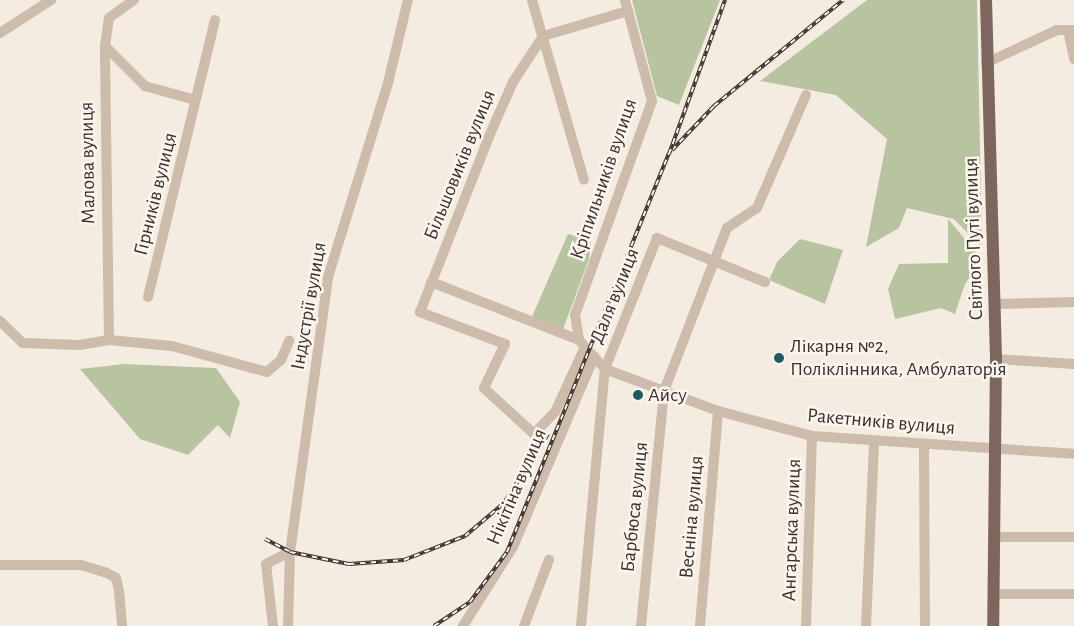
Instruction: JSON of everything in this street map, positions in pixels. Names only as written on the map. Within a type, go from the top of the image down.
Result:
[{"type":"main road","name":"Світлого Путі вулиця","points":[[986,0],[986,63],[996,304],[993,626]]},
{"type":"street","points":[[0,32],[51,0]]},
{"type":"street","name":"Малова вулиця","points":[[109,340],[105,46],[109,18],[134,0]]},
{"type":"street","name":"Індустрії вулиця","points":[[288,626],[290,552],[328,277],[388,83],[408,0]]},
{"type":"street","points":[[532,0],[584,180]]},
{"type":"street","points":[[543,36],[626,5]]},
{"type":"street","name":"Кріпильників вулиця","points":[[582,343],[575,315],[652,101],[626,5]]},
{"type":"street","name":"Гірників вулиця","points":[[148,297],[185,152],[192,99],[215,20]]},
{"type":"street","points":[[986,63],[1057,30],[1071,30],[1074,59]]},
{"type":"street","name":"Більшовиків вулиця","points":[[543,36],[513,82],[490,134],[420,312],[505,344],[484,388],[534,434],[556,412],[582,343]]},
{"type":"street","points":[[105,46],[145,86],[192,99]]},
{"type":"street","points":[[664,391],[713,261],[728,228],[757,208],[806,95]]},
{"type":"street","name":"Даля вулиця","points":[[605,369],[657,238],[765,282]]},
{"type":"street","points":[[432,282],[582,343],[605,369],[582,626]]},
{"type":"street","points":[[996,304],[1074,302],[1074,297]]},
{"type":"street","points":[[0,321],[23,343],[80,345],[109,340],[207,352],[267,372],[281,360],[289,341]]},
{"type":"street","name":"Нікітіна вулиця","points":[[463,626],[513,547],[594,357]]},
{"type":"street","points":[[996,359],[1074,364]]},
{"type":"street","name":"Ракетників вулиця","points":[[605,369],[718,411],[812,436],[874,442],[1074,454]]},
{"type":"street","name":"Барбюса вулиця","points":[[641,626],[664,391]]},
{"type":"street","name":"Весніна вулиця","points":[[700,626],[718,411]]},
{"type":"street","name":"Ангарська вулиця","points":[[806,626],[812,436]]},
{"type":"street","points":[[866,626],[874,442]]},
{"type":"street","points":[[924,445],[925,626]]},
{"type":"street","points":[[994,537],[1074,537]]},
{"type":"street","points":[[273,626],[266,564],[290,552]]},
{"type":"street","points":[[524,626],[549,560]]},
{"type":"street","points":[[0,565],[81,565],[108,573],[116,578],[120,591],[122,626]]},
{"type":"street","points":[[994,594],[1074,594]]},
{"type":"green space","points":[[632,0],[720,0],[679,105],[657,96]]},
{"type":"green space","points":[[867,0],[977,0],[982,248],[954,219],[907,208],[899,228],[866,247],[887,139],[836,95],[760,81]]},
{"type":"green space","points":[[948,219],[976,252],[979,265],[965,284],[955,314],[941,308],[895,319],[888,289],[899,264],[948,263]]},
{"type":"green space","points":[[568,234],[591,241],[589,259],[562,332],[531,319]]},
{"type":"green space","points":[[800,239],[843,250],[825,304],[769,280],[777,262]]},
{"type":"green space","points":[[124,364],[216,368],[240,402],[230,438],[218,425],[188,455],[140,439],[80,369]]},
{"type":"railway","points":[[434,626],[470,602],[507,552],[669,154],[725,0]]},
{"type":"railway","points":[[672,150],[714,106],[843,0]]},
{"type":"railway","points":[[265,539],[290,552],[349,564],[404,560],[465,536],[504,503],[548,434]]},
{"type":"place","name":"Лікарня №2, Поліклінника, Амбулаторія","points":[[779,358]]},
{"type":"place","name":"Айсу","points":[[638,395]]}]
